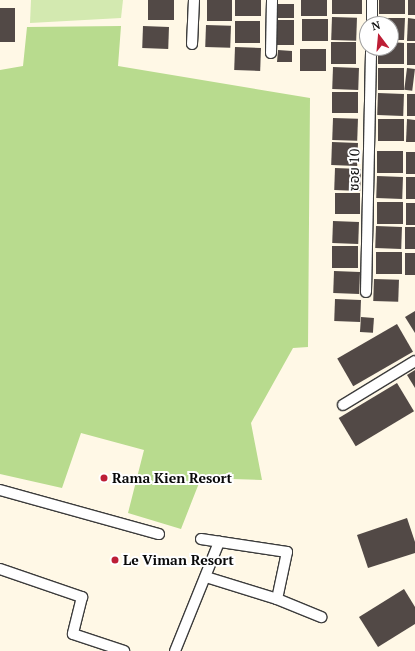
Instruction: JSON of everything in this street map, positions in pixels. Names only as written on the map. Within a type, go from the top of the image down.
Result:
[{"type":"street","points":[[192,44],[194,0]]},
{"type":"street","points":[[271,53],[272,0]]},
{"type":"street","points":[[372,0],[372,16]]},
{"type":"street","name":"ซอย 10","points":[[366,292],[371,56]]},
{"type":"street","points":[[343,405],[415,361]]},
{"type":"street","points":[[0,490],[159,534]]},
{"type":"street","points":[[201,539],[287,552],[277,598]]},
{"type":"street","points":[[175,651],[219,542]]},
{"type":"street","points":[[0,569],[82,597],[73,634],[124,651]]},
{"type":"street","points":[[206,577],[277,598],[321,617]]},
{"type":"green space","points":[[31,0],[123,0],[121,18],[30,23]]},
{"type":"green space","points":[[121,26],[118,66],[310,98],[308,347],[293,348],[251,423],[262,480],[201,478],[181,529],[128,513],[144,450],[81,433],[62,488],[0,474],[0,70],[23,66],[27,27]]},
{"type":"building","points":[[148,0],[174,0],[174,20],[148,20]]},
{"type":"building","points":[[207,0],[232,0],[232,21],[207,21]]},
{"type":"building","points":[[235,0],[261,0],[261,16],[235,16]]},
{"type":"building","points":[[301,0],[327,0],[327,16],[301,16]]},
{"type":"building","points":[[332,0],[362,0],[362,14],[332,14]]},
{"type":"building","points":[[379,0],[405,0],[405,14],[379,14]]},
{"type":"building","points":[[408,0],[415,0],[415,15],[408,15]]},
{"type":"building","points":[[278,4],[294,4],[294,18],[278,18]]},
{"type":"building","points":[[0,8],[15,8],[15,42],[0,42]]},
{"type":"building","points":[[332,17],[357,18],[356,41],[331,40]]},
{"type":"building","points":[[399,18],[405,18],[404,40],[399,40]]},
{"type":"building","points":[[408,18],[415,19],[415,41],[407,41]]},
{"type":"building","points":[[302,19],[328,19],[328,41],[302,41]]},
{"type":"building","points":[[277,20],[294,20],[294,45],[277,45]]},
{"type":"building","points":[[235,21],[260,21],[260,43],[235,43]]},
{"type":"building","points":[[206,25],[231,26],[230,48],[205,47]]},
{"type":"building","points":[[143,26],[169,27],[168,49],[142,48]]},
{"type":"building","points":[[331,42],[356,42],[356,64],[331,64]]},
{"type":"building","points":[[399,43],[404,43],[404,64],[378,64],[378,56],[399,56]]},
{"type":"building","points":[[407,43],[415,43],[415,65],[407,65]]},
{"type":"building","points":[[235,47],[261,48],[260,71],[234,70]]},
{"type":"building","points":[[300,49],[326,49],[326,71],[300,71]]},
{"type":"building","points":[[278,50],[292,51],[292,62],[277,62]]},
{"type":"building","points":[[333,67],[359,68],[358,90],[332,89]]},
{"type":"building","points":[[378,68],[404,68],[404,90],[378,90]]},
{"type":"building","points":[[407,68],[415,69],[412,91],[404,90]]},
{"type":"building","points":[[332,92],[358,92],[358,113],[332,113]]},
{"type":"building","points":[[378,93],[404,94],[403,116],[377,115]]},
{"type":"building","points":[[407,94],[415,94],[415,116],[407,116]]},
{"type":"building","points":[[333,118],[358,119],[357,141],[332,140]]},
{"type":"building","points":[[378,119],[404,119],[404,141],[378,141]]},
{"type":"building","points":[[407,119],[415,120],[415,142],[406,142]]},
{"type":"building","points":[[332,142],[358,143],[357,166],[331,165]]},
{"type":"building","points":[[377,151],[403,151],[403,173],[377,173]]},
{"type":"building","points":[[406,152],[415,152],[415,174],[406,174]]},
{"type":"building","points":[[335,168],[361,169],[360,191],[334,190]]},
{"type":"building","points":[[377,176],[403,177],[402,199],[376,198]]},
{"type":"building","points":[[406,177],[415,177],[415,199],[406,199]]},
{"type":"building","points":[[335,193],[360,193],[360,214],[335,214]]},
{"type":"building","points":[[377,202],[403,202],[403,224],[377,224]]},
{"type":"building","points":[[406,203],[415,203],[415,225],[406,225]]},
{"type":"building","points":[[333,221],[359,222],[358,244],[332,243]]},
{"type":"building","points":[[376,226],[402,227],[401,249],[375,248]]},
{"type":"building","points":[[405,227],[415,227],[415,249],[405,249]]},
{"type":"building","points":[[332,246],[358,246],[358,268],[332,268]]},
{"type":"building","points":[[376,252],[402,252],[402,274],[376,274]]},
{"type":"building","points":[[405,253],[415,253],[415,275],[405,275]]},
{"type":"building","points":[[334,271],[360,272],[359,294],[333,293]]},
{"type":"building","points":[[374,279],[399,280],[398,302],[373,301]]},
{"type":"building","points":[[335,299],[361,300],[360,322],[334,321]]},
{"type":"building","points":[[415,311],[415,333],[405,317]]},
{"type":"building","points":[[361,317],[374,318],[373,333],[360,332]]},
{"type":"building","points":[[397,324],[413,352],[353,386],[337,359]]},
{"type":"building","points":[[415,370],[415,388],[407,375]]},
{"type":"building","points":[[397,383],[414,411],[356,446],[339,418]]},
{"type":"building","points":[[407,518],[415,542],[415,553],[368,568],[357,535]]},
{"type":"building","points":[[404,589],[415,607],[415,624],[378,647],[359,617]]},
{"type":"place","name":"Rama Kien Resort","points":[[104,478]]},
{"type":"place","name":"Le Viman Resort","points":[[115,560]]}]
